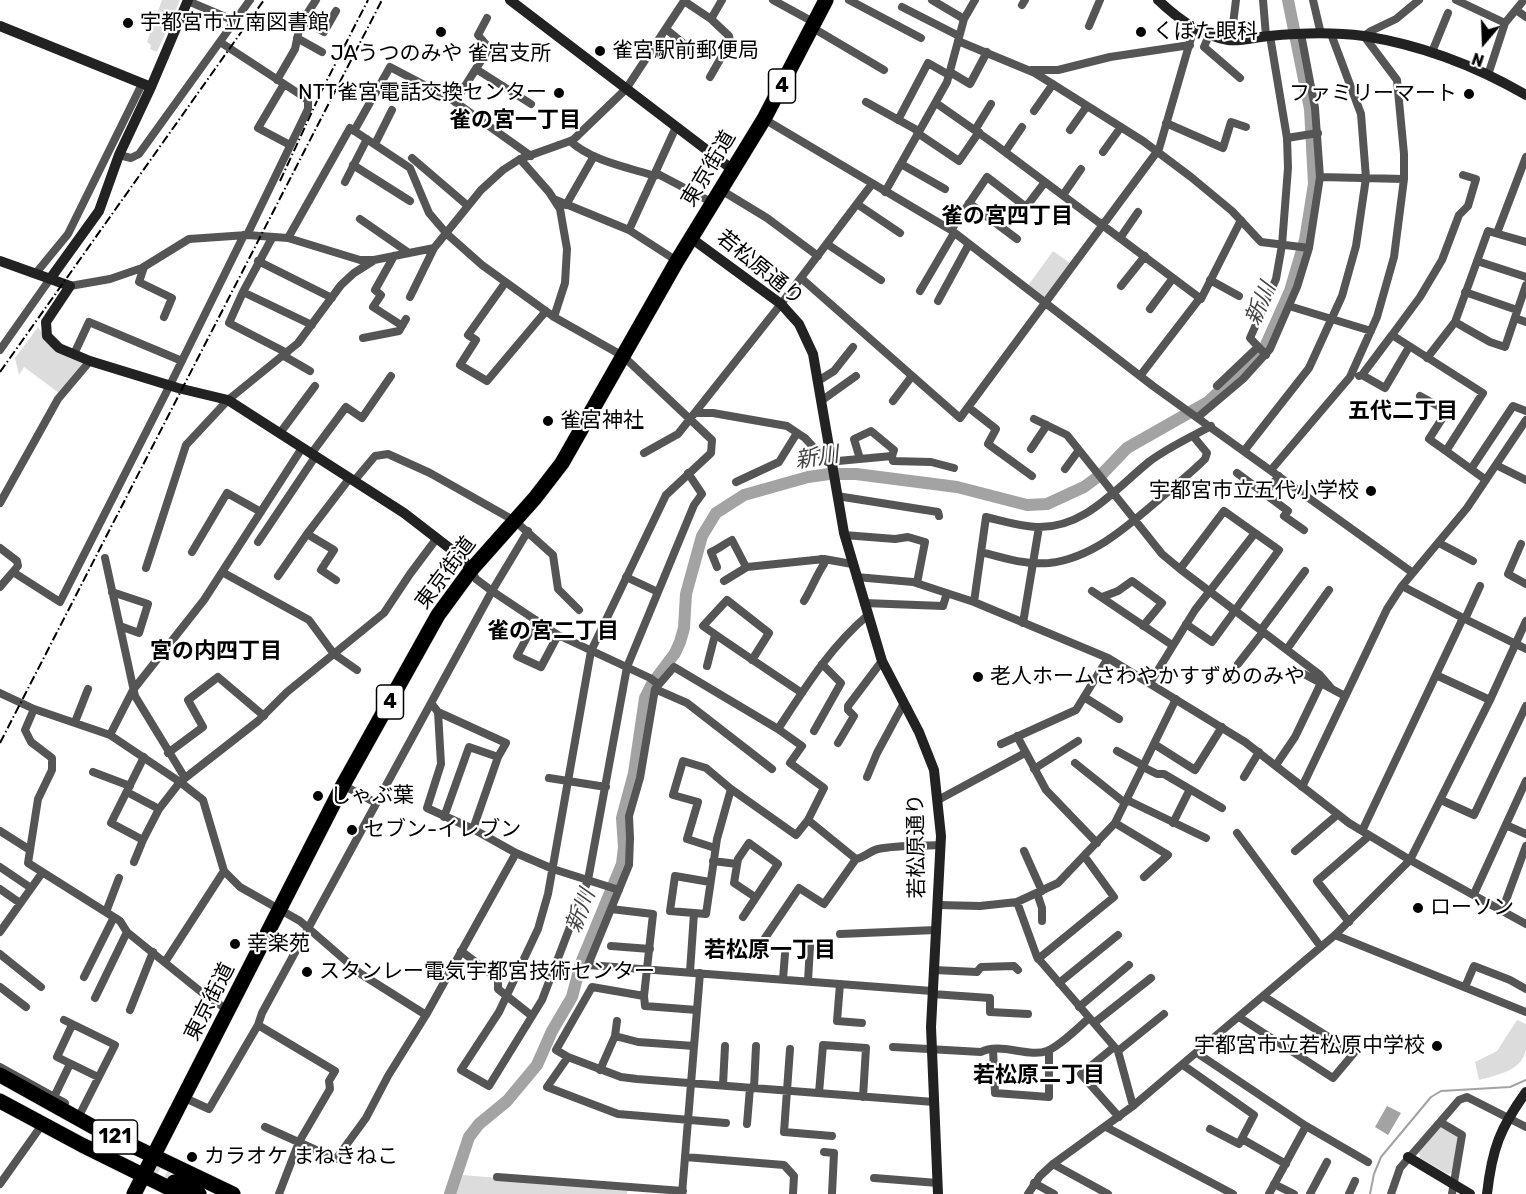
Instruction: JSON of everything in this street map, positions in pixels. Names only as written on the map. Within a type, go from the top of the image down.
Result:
[{"type":"highway","name":"東京街道","points":[[134,1194],[344,785],[438,615],[471,570],[562,463],[677,261],[764,119],[826,0]]},
{"type":"highway","name":"121","points":[[0,1075],[97,1129],[233,1194]]},
{"type":"highway","name":"121","points":[[0,1083],[131,1157],[0,1092]]},
{"type":"highway","name":"121","points":[[0,1101],[81,1145],[181,1194]]},
{"type":"highway","points":[[199,1194],[170,1176],[217,1194]]},
{"type":"street","points":[[119,155],[131,158],[139,154],[250,0]]},
{"type":"street","points":[[290,146],[258,128],[295,49],[303,20],[316,0]]},
{"type":"street","points":[[510,0],[733,170]]},
{"type":"street","points":[[711,19],[722,0]]},
{"type":"street","points":[[773,0],[884,70]]},
{"type":"street","points":[[849,0],[921,38]]},
{"type":"street","points":[[932,0],[964,19]]},
{"type":"street","points":[[885,192],[950,74],[964,19],[975,0]]},
{"type":"street","points":[[1089,26],[1100,0]]},
{"type":"street","points":[[1158,0],[1194,28],[1209,35],[1231,40],[1297,34],[1364,36],[1432,52],[1467,65],[1526,95]]},
{"type":"street","points":[[1231,40],[1236,0]]},
{"type":"street","points":[[1262,351],[1250,338],[1276,279],[1282,245],[1288,168],[1287,138],[1263,0]]},
{"type":"street","points":[[1244,451],[1309,368],[1342,296],[1354,252],[1366,178],[1361,114],[1313,0]]},
{"type":"street","points":[[1364,36],[1396,19],[1419,0]]},
{"type":"street","points":[[1456,0],[1505,23]]},
{"type":"street","points":[[1488,75],[1505,23],[1524,0]]},
{"type":"street","points":[[36,273],[68,234],[188,1],[235,21]]},
{"type":"street","points":[[410,297],[434,248],[468,206],[503,170],[520,159],[570,141],[626,89],[684,1],[711,19],[729,36],[730,42],[710,77]]},
{"type":"street","points":[[903,7],[958,38],[1030,70],[1121,127],[1157,151],[1211,193],[1261,242],[1304,247]]},
{"type":"street","points":[[1516,10],[1526,16]]},
{"type":"street","points":[[303,20],[324,32],[336,11]]},
{"type":"street","points":[[1432,52],[1448,13]]},
{"type":"street","points":[[455,102],[489,48],[478,35],[487,18]]},
{"type":"street","points":[[0,26],[146,86]]},
{"type":"street","points":[[801,279],[960,418],[1157,151],[1194,28]]},
{"type":"street","points":[[666,29],[694,52]]},
{"type":"street","points":[[1196,415],[1243,379],[1289,306],[1298,286],[1304,247],[1320,177],[1314,134],[1315,108],[1297,34]]},
{"type":"street","points":[[1209,35],[1204,47],[1240,78]]},
{"type":"street","points":[[1271,470],[1350,377],[1377,316],[1394,257],[1404,179],[1397,80],[1364,36]]},
{"type":"street","points":[[297,38],[322,52]]},
{"type":"street","points":[[13,572],[60,602],[308,110],[309,101],[304,96],[220,42]]},
{"type":"street","points":[[1030,70],[1058,70],[1110,57],[1190,45]]},
{"type":"street","points":[[898,120],[928,63],[970,84],[987,52]]},
{"type":"street","points":[[354,131],[390,67],[455,102],[531,156]]},
{"type":"street","points":[[476,69],[531,104]]},
{"type":"street","points":[[1034,111],[1053,84]]},
{"type":"street","points":[[0,350],[99,211],[146,86]]},
{"type":"street","points":[[866,102],[915,129],[959,160],[992,104]]},
{"type":"street","points":[[936,103],[977,131],[1200,298]]},
{"type":"street","points":[[1070,130],[1087,106]]},
{"type":"street","points":[[345,182],[353,165],[392,110]]},
{"type":"street","points":[[764,119],[952,232],[1140,376],[1413,573]]},
{"type":"street","points":[[1166,123],[1223,148],[1231,122],[1246,127]]},
{"type":"street","points":[[628,230],[676,127]]},
{"type":"street","points":[[1005,152],[1022,127]]},
{"type":"street","points":[[1103,152],[1121,127]]},
{"type":"street","points":[[288,238],[351,128],[410,168],[429,213],[447,234],[505,283],[554,317],[623,356],[693,417],[712,440],[711,453],[688,473],[666,495],[591,651],[553,868],[538,929],[499,1011],[461,1070],[489,1086],[542,1000],[588,880],[627,667],[693,505],[702,494],[688,473]]},
{"type":"street","points":[[1287,138],[1314,134]]},
{"type":"street","points":[[570,141],[578,149],[594,156],[655,174],[713,203]]},
{"type":"street","points":[[566,205],[594,156]]},
{"type":"street","points":[[1497,233],[1526,157]]},
{"type":"street","points":[[412,158],[468,206]]},
{"type":"street","points":[[520,159],[560,209],[567,249],[565,284],[554,317]]},
{"type":"street","points":[[901,164],[945,189]]},
{"type":"street","points":[[353,165],[410,201]]},
{"type":"street","points":[[1063,195],[1081,169]]},
{"type":"street","points":[[1362,375],[1420,297],[1442,260],[1459,215],[1468,206],[1476,179],[1463,175]]},
{"type":"street","points":[[920,291],[969,203],[987,177],[1026,207],[1045,182]]},
{"type":"street","points":[[1320,177],[1404,179]]},
{"type":"street","points":[[644,453],[678,434],[693,417],[872,184]]},
{"type":"street","points":[[721,190],[767,218],[818,256]]},
{"type":"street","points":[[555,200],[628,230],[677,261]]},
{"type":"street","points":[[969,203],[1017,239]]},
{"type":"street","points":[[857,204],[900,233]]},
{"type":"street","points":[[1120,238],[1138,212]]},
{"type":"street","points":[[360,219],[409,253]]},
{"type":"street","points":[[1140,376],[1200,298],[1241,220]]},
{"type":"street","points":[[1427,358],[1455,322],[1488,231],[1526,242]]},
{"type":"street","points":[[0,261],[70,286],[110,279],[144,267],[189,239],[245,235],[288,238],[360,260],[374,260],[434,248]]},
{"type":"street","points":[[272,237],[229,323],[310,371]]},
{"type":"street","name":"若松原通り","points":[[691,238],[781,304],[793,316],[809,343],[818,381],[844,535],[852,564],[882,661],[919,732],[930,759],[938,800],[940,845],[931,1049],[938,1188]]},
{"type":"street","points":[[827,244],[881,280]]},
{"type":"street","points":[[938,301],[969,244]]},
{"type":"street","points":[[363,338],[399,331],[403,322],[373,307],[381,295],[375,290],[394,256]]},
{"type":"street","points":[[1121,286],[1145,256]]},
{"type":"street","points":[[146,568],[186,445],[228,400],[286,355],[354,273],[374,260]]},
{"type":"street","points":[[258,261],[332,298]]},
{"type":"street","points":[[1477,261],[1526,277]]},
{"type":"street","points":[[144,267],[139,282],[172,298],[164,317]]},
{"type":"street","points":[[1150,309],[1173,278]]},
{"type":"street","points":[[1210,280],[1239,296]]},
{"type":"street","points":[[505,283],[468,335],[476,340],[460,365],[488,381],[546,311]]},
{"type":"street","points":[[1455,322],[1490,342],[1505,347],[1526,285]]},
{"type":"street","points":[[70,286],[46,322],[47,336],[59,348],[90,361],[228,400],[404,513],[461,557],[476,579],[492,591],[558,635],[627,667],[687,703],[772,769]]},
{"type":"street","points":[[243,292],[312,325]]},
{"type":"street","points":[[1465,292],[1516,314],[1526,322]]},
{"type":"street","points":[[1289,306],[1371,331]]},
{"type":"street","points":[[74,354],[89,322],[182,362]]},
{"type":"street","points":[[1392,336],[1483,393],[1446,451]]},
{"type":"street","points":[[818,381],[834,371],[853,347]]},
{"type":"street","points":[[1350,377],[1362,375],[1385,388],[1409,347]]},
{"type":"street","points":[[1217,386],[1262,351]]},
{"type":"street","points":[[0,503],[58,399],[90,361]]},
{"type":"street","points":[[110,735],[133,690],[204,600],[261,512],[346,407],[362,418],[391,376]]},
{"type":"street","points":[[821,400],[856,376]]},
{"type":"street","points":[[893,401],[912,376]]},
{"type":"street","points":[[280,433],[315,386]]},
{"type":"street","points":[[1420,396],[1447,411],[1429,439],[1486,480]]},
{"type":"street","points":[[1471,469],[1513,405],[1526,411]]},
{"type":"street","points":[[968,407],[996,429],[988,444],[1032,476]]},
{"type":"street","points":[[693,417],[713,413],[787,426],[805,438],[833,471],[860,459],[892,456]]},
{"type":"street","points":[[1034,419],[1067,435],[1162,554],[1320,675],[1332,689]]},
{"type":"street","points":[[1302,787],[1387,609],[1402,586],[1467,508],[1526,420]]},
{"type":"street","points":[[1031,449],[1047,425]]},
{"type":"street","points":[[974,602],[986,517],[1017,525],[1039,527],[1064,523],[1084,515],[1155,458],[1211,426]]},
{"type":"street","points":[[860,459],[854,439],[870,431],[894,450],[893,461],[931,462],[954,468]]},
{"type":"street","points":[[736,482],[779,462],[797,433]]},
{"type":"street","points":[[981,552],[1017,562],[1048,563],[1076,556],[1118,534],[1205,459],[1207,453],[1193,436]]},
{"type":"street","points":[[1065,469],[1078,450]]},
{"type":"street","points":[[258,542],[310,453]]},
{"type":"street","points":[[278,576],[307,534],[351,480],[375,456],[388,454],[430,473],[515,521],[528,531],[553,555],[558,589],[579,610]]},
{"type":"street","points":[[1496,465],[1526,480]]},
{"type":"street","points":[[1237,473],[1288,511],[1284,516],[1304,530]]},
{"type":"street","points":[[1265,494],[1279,476]]},
{"type":"street","points":[[192,552],[227,493],[261,512]]},
{"type":"street","points":[[837,496],[938,512],[939,516]]},
{"type":"street","points":[[1180,569],[1224,511],[1279,550],[1212,642],[1186,624]]},
{"type":"street","points":[[1023,622],[1039,527]]},
{"type":"street","points":[[185,1098],[209,1109],[258,1024],[430,703],[528,531]]},
{"type":"street","points":[[1150,683],[1186,624],[1255,533]]},
{"type":"street","points":[[307,534],[334,550],[321,570],[336,580]]},
{"type":"street","points":[[844,535],[895,539],[908,537],[925,542],[917,583]]},
{"type":"street","points":[[134,862],[159,809],[183,780],[264,716],[287,692],[384,613],[437,538]]},
{"type":"street","points":[[717,567],[711,552],[720,549],[732,540],[746,567]]},
{"type":"street","points":[[1439,543],[1473,561]]},
{"type":"street","points":[[1521,544],[1508,574],[1526,584]]},
{"type":"street","points":[[0,548],[17,561],[18,566],[0,587]]},
{"type":"street","points":[[105,558],[135,696],[183,780]]},
{"type":"street","points":[[804,601],[815,585],[816,575],[824,564],[821,559]]},
{"type":"street","points":[[724,581],[746,567],[821,559],[852,564]]},
{"type":"street","points":[[1238,664],[1305,571]]},
{"type":"street","points":[[222,572],[309,620],[334,654],[357,670]]},
{"type":"street","points":[[626,577],[658,592]]},
{"type":"street","points":[[856,577],[917,583],[974,602],[1108,658],[1222,727],[1276,765],[1337,815],[1366,834],[1526,924]]},
{"type":"street","points":[[1102,597],[1118,591],[1132,580],[1162,603],[1143,626]]},
{"type":"street","points":[[1402,586],[1526,649]]},
{"type":"street","points":[[1349,922],[1317,881],[1366,834],[1436,675],[1480,586]]},
{"type":"street","points":[[1287,649],[1329,590]]},
{"type":"street","points":[[1092,591],[1172,645]]},
{"type":"street","points":[[112,592],[148,604],[139,633],[120,626]]},
{"type":"street","points":[[864,603],[943,606],[947,593]]},
{"type":"street","points":[[752,660],[769,633],[727,600],[703,626],[715,635],[752,660],[802,693]]},
{"type":"street","points":[[778,729],[822,664],[854,626],[868,615]]},
{"type":"street","points":[[536,620],[517,656],[541,667],[558,635]]},
{"type":"street","points":[[1028,1194],[1034,1183],[1053,1164],[1134,1106],[1335,935],[1410,860],[1490,700],[1526,621]]},
{"type":"street","points":[[706,666],[715,635]]},
{"type":"street","points":[[1001,744],[1076,710],[1108,658]]},
{"type":"street","points":[[838,743],[854,716],[848,710],[848,706],[882,661]]},
{"type":"street","points":[[814,731],[841,683],[822,664]]},
{"type":"street","points":[[715,848],[687,839],[698,802],[674,795],[683,761],[706,768],[731,789],[796,835],[808,820],[824,788],[790,763],[802,746],[778,729],[674,667],[655,683],[640,778],[628,816],[629,865],[615,889],[611,909],[588,965],[808,981],[990,998],[990,1012],[1028,1014]]},
{"type":"street","points":[[1304,674],[1346,696]]},
{"type":"street","points":[[1436,675],[1490,700]]},
{"type":"street","points":[[168,753],[203,727],[188,700],[218,677],[264,716]]},
{"type":"street","points":[[1276,765],[1295,737],[1321,683]]},
{"type":"street","points":[[75,722],[88,689]]},
{"type":"street","points":[[0,693],[34,709],[110,735],[183,780],[203,800],[224,871],[240,887],[281,909],[308,928],[361,974],[426,1015]]},
{"type":"street","points":[[1084,697],[1119,718]]},
{"type":"street","points":[[938,905],[980,906],[1017,903],[1058,883],[1115,823],[1176,699]]},
{"type":"street","points":[[430,703],[438,712],[506,743],[498,757],[473,829]]},
{"type":"street","points":[[867,777],[877,753],[904,704]]},
{"type":"street","points":[[1441,800],[1473,815],[1526,706]]},
{"type":"street","points":[[34,709],[25,730],[32,742],[52,758],[52,770],[38,799],[28,863],[120,921],[127,933],[200,992],[229,1011]]},
{"type":"street","points":[[438,712],[441,765],[428,808],[516,853],[615,889]]},
{"type":"street","points":[[1154,744],[1194,770],[1222,727]]},
{"type":"street","points":[[1017,736],[1046,790],[1097,843]]},
{"type":"street","points":[[1034,769],[1078,741]]},
{"type":"street","points":[[444,817],[470,747],[498,757]]},
{"type":"street","points":[[1117,751],[1156,774],[1164,774],[1222,808]]},
{"type":"street","points":[[1244,777],[1258,752]]},
{"type":"street","points":[[938,800],[1025,753]]},
{"type":"street","points":[[143,840],[111,823],[144,757]]},
{"type":"street","points":[[1075,763],[1126,802],[1206,838]]},
{"type":"street","points":[[93,772],[128,789],[159,809]]},
{"type":"street","points":[[549,778],[606,786]]},
{"type":"street","points":[[1474,894],[1526,781]]},
{"type":"street","points":[[344,785],[376,802]]},
{"type":"street","points":[[710,882],[675,876],[670,911],[706,914],[715,848],[731,789]]},
{"type":"street","points":[[1173,823],[1190,789]]},
{"type":"street","points":[[1295,851],[1337,815]]},
{"type":"street","points":[[808,820],[856,859]]},
{"type":"street","points":[[1115,823],[1168,855],[1144,877]]},
{"type":"street","points":[[1506,825],[1526,834]]},
{"type":"street","points":[[0,831],[30,850]]},
{"type":"street","points":[[1238,833],[1321,947]]},
{"type":"street","points":[[743,917],[778,864],[749,843],[737,864],[734,883],[755,897]]},
{"type":"street","points":[[765,938],[799,888],[824,904],[856,859],[863,858],[874,850],[886,848],[940,845]]},
{"type":"street","points":[[1502,911],[1526,846]]},
{"type":"street","points":[[1024,851],[1039,892],[1042,921]]},
{"type":"street","points":[[265,1127],[336,1159],[366,1118],[516,853]]},
{"type":"street","points":[[1038,959],[1114,897],[1085,857]]},
{"type":"street","points":[[713,861],[737,864]]},
{"type":"street","points":[[0,867],[31,888]]},
{"type":"street","points":[[165,962],[224,871]]},
{"type":"street","points":[[1,928],[42,873]]},
{"type":"street","points":[[84,977],[110,914],[119,878]]},
{"type":"street","points":[[0,889],[20,903]]},
{"type":"street","points":[[1017,903],[1038,959],[1116,1049],[1134,1106]]},
{"type":"street","points":[[611,909],[653,914],[644,996],[645,1006],[697,1010]]},
{"type":"street","points":[[690,972],[694,913]]},
{"type":"street","points":[[840,934],[936,930]]},
{"type":"street","points":[[95,998],[127,933]]},
{"type":"street","points":[[1059,983],[1118,935]]},
{"type":"street","points":[[1335,935],[1526,1012]]},
{"type":"street","points":[[611,946],[650,949]]},
{"type":"street","points":[[808,981],[810,946]]},
{"type":"street","points":[[461,951],[498,980],[498,989],[532,1016]]},
{"type":"street","points":[[130,1010],[153,952]]},
{"type":"street","points":[[0,954],[40,987]]},
{"type":"street","points":[[783,980],[784,954]]},
{"type":"street","points":[[1079,1007],[1129,965]]},
{"type":"street","points":[[933,970],[977,972],[981,966],[1014,966],[1018,970]]},
{"type":"street","points":[[1465,987],[1474,966],[1526,989]]},
{"type":"street","points":[[497,1177],[682,1192],[700,973]]},
{"type":"street","points":[[893,1047],[981,1052],[993,1048],[1028,1052],[1049,1050],[1151,978]]},
{"type":"street","points":[[840,984],[837,1022],[862,1023]]},
{"type":"street","points":[[0,987],[26,1007]]},
{"type":"street","points":[[644,996],[592,987],[556,1050],[568,1058],[621,1077],[934,1102]]},
{"type":"street","points":[[1239,1017],[1333,1078],[1354,1053],[1263,996]]},
{"type":"street","points":[[1119,1118],[1081,1074],[1164,1014]]},
{"type":"street","points":[[600,1070],[615,1036],[617,1021]]},
{"type":"street","points":[[81,1112],[115,1045],[68,1022],[57,1058],[98,1077]]},
{"type":"street","points":[[258,1024],[335,1071],[329,1081],[330,1089],[299,1142],[279,1194]]},
{"type":"street","points":[[615,1036],[638,1042],[694,1046]]},
{"type":"street","points":[[819,1093],[823,1045],[866,1048],[863,1096]]},
{"type":"street","points":[[723,1086],[725,1046]]},
{"type":"street","points":[[747,1124],[756,1047]]},
{"type":"street","points":[[993,1048],[995,1093],[1049,1097],[1049,1050]]},
{"type":"street","points":[[790,1049],[784,1132],[832,1136]]},
{"type":"street","points":[[1197,1053],[1306,1126],[1368,1162]]},
{"type":"street","points":[[568,1058],[547,1088],[618,1114],[726,1123]]},
{"type":"street","points":[[54,1097],[70,1064]]},
{"type":"street","points":[[1183,1065],[1254,1115],[1239,1144],[1210,1129]]},
{"type":"street","points":[[0,1067],[81,1112],[97,1129]]},
{"type":"street","points":[[1487,1194],[1493,1151],[1508,1118],[1526,1092]]},
{"type":"street","points":[[1394,1192],[1403,1154],[1440,1122],[1459,1100],[1467,1097],[1526,1127]]},
{"type":"street","points":[[0,1109],[64,1142],[81,1145]]},
{"type":"street","points":[[1440,1122],[1462,1135],[1453,1189]]},
{"type":"street","points":[[1269,1194],[1306,1126]]},
{"type":"street","points":[[1106,1127],[1233,1194]]},
{"type":"street","points":[[0,1184],[39,1129]]},
{"type":"street","points":[[1242,1138],[1286,1164]]},
{"type":"street","points":[[824,1152],[834,1153],[832,1194]]},
{"type":"street","points":[[1403,1154],[1453,1189],[1470,1194]]},
{"type":"street","points":[[686,1157],[784,1165],[794,1176],[793,1194]]},
{"type":"street","points":[[1310,1194],[1326,1162]]},
{"type":"street","points":[[1053,1164],[1108,1194]]},
{"type":"street","points":[[874,1178],[938,1188]]},
{"type":"street","points":[[1349,1194],[1355,1181]]},
{"type":"street","points":[[1034,1183],[1054,1194]]},
{"type":"street","points":[[1274,1184],[1294,1194]]},
{"type":"shaded area","points":[[162,0],[180,0],[157,52],[150,49],[151,45],[147,42]]},
{"type":"shaded area","points":[[1053,251],[1070,263],[1044,299],[1027,287]]},
{"type":"shaded area","points":[[38,327],[43,334],[44,341],[56,350],[86,362],[59,393],[24,367],[19,375],[15,358]]},
{"type":"shaded area","points":[[1517,1020],[1526,1024],[1524,1056],[1508,1071],[1479,1080],[1475,1062],[1497,1051]]},
{"type":"shaded area","points":[[1387,1106],[1401,1113],[1388,1135],[1375,1127]]},
{"type":"shaded area","points":[[1440,1126],[1459,1137],[1451,1173],[1448,1174],[1420,1158],[1419,1151]]},
{"type":"shaded area","points":[[463,1175],[628,1189],[627,1194],[456,1194]]},
{"type":"waterway","name":"新川","points":[[450,1194],[469,1137],[479,1124],[507,1101],[537,1065],[552,1031],[572,997],[581,963],[622,864],[624,847],[622,818],[634,773],[645,698],[680,642],[684,628],[686,594],[702,536],[716,513],[744,495],[808,477],[829,474],[856,474],[957,487],[1027,505],[1047,504],[1084,487],[1103,473],[1127,448],[1208,402],[1265,347],[1290,291],[1305,240],[1314,184],[1310,109],[1288,0]]},
{"type":"waterway","points":[[1370,1194],[1374,1174],[1381,1157],[1431,1097],[1441,1091],[1510,1087],[1526,1080]]},
{"type":"tunnel","points":[[147,1161],[171,1173]]},
{"type":"railway","points":[[0,372],[264,0]]},
{"type":"railway","points":[[280,181],[323,88],[368,0]]},
{"type":"railway","points":[[0,743],[382,0]]},
{"type":"place","name":"宇都宮市立南図書館","points":[[128,23]]},
{"type":"place","name":"JAうつのみや 雀宮支所","points":[[441,32]]},
{"type":"place","name":"くぼた眼科","points":[[1141,32]]},
{"type":"place","name":"雀宮駅前郵便局","points":[[600,51]]},
{"type":"place","name":"NTT雀宮電話交換センター","points":[[559,93]]},
{"type":"place","name":"ファミリーマート","points":[[1469,94]]},
{"type":"place","name":"雀宮神社","points":[[548,421]]},
{"type":"place","name":"宇都宮市立五代小学校","points":[[1371,491]]},
{"type":"place","name":"老人ホームさわやかすずめのみや","points":[[978,677]]},
{"type":"place","name":"しゃぶ葉","points":[[318,796]]},
{"type":"place","name":"セブン-イレブン","points":[[352,830]]},
{"type":"place","name":"ローソン","points":[[1418,908]]},
{"type":"place","name":"幸楽苑","points":[[235,944]]},
{"type":"place","name":"スタンレー電気宇都宮技術センター","points":[[307,972]]},
{"type":"place","name":"宇都宮市立若松原中学校","points":[[1437,1046]]},
{"type":"place","name":"カラオケ まねきねこ","points":[[192,1157]]},
{"type":"district","name":"雀の宮一丁目","points":[[515,121]]},
{"type":"district","name":"雀の宮四丁目","points":[[1007,217]]},
{"type":"district","name":"五代二丁目","points":[[1403,412]]},
{"type":"district","name":"雀の宮二丁目","points":[[553,632]]},
{"type":"district","name":"宮の内四丁目","points":[[216,652]]},
{"type":"district","name":"若松原一丁目","points":[[770,951]]},
{"type":"district","name":"若松原二丁目","points":[[1039,1076]]}]
